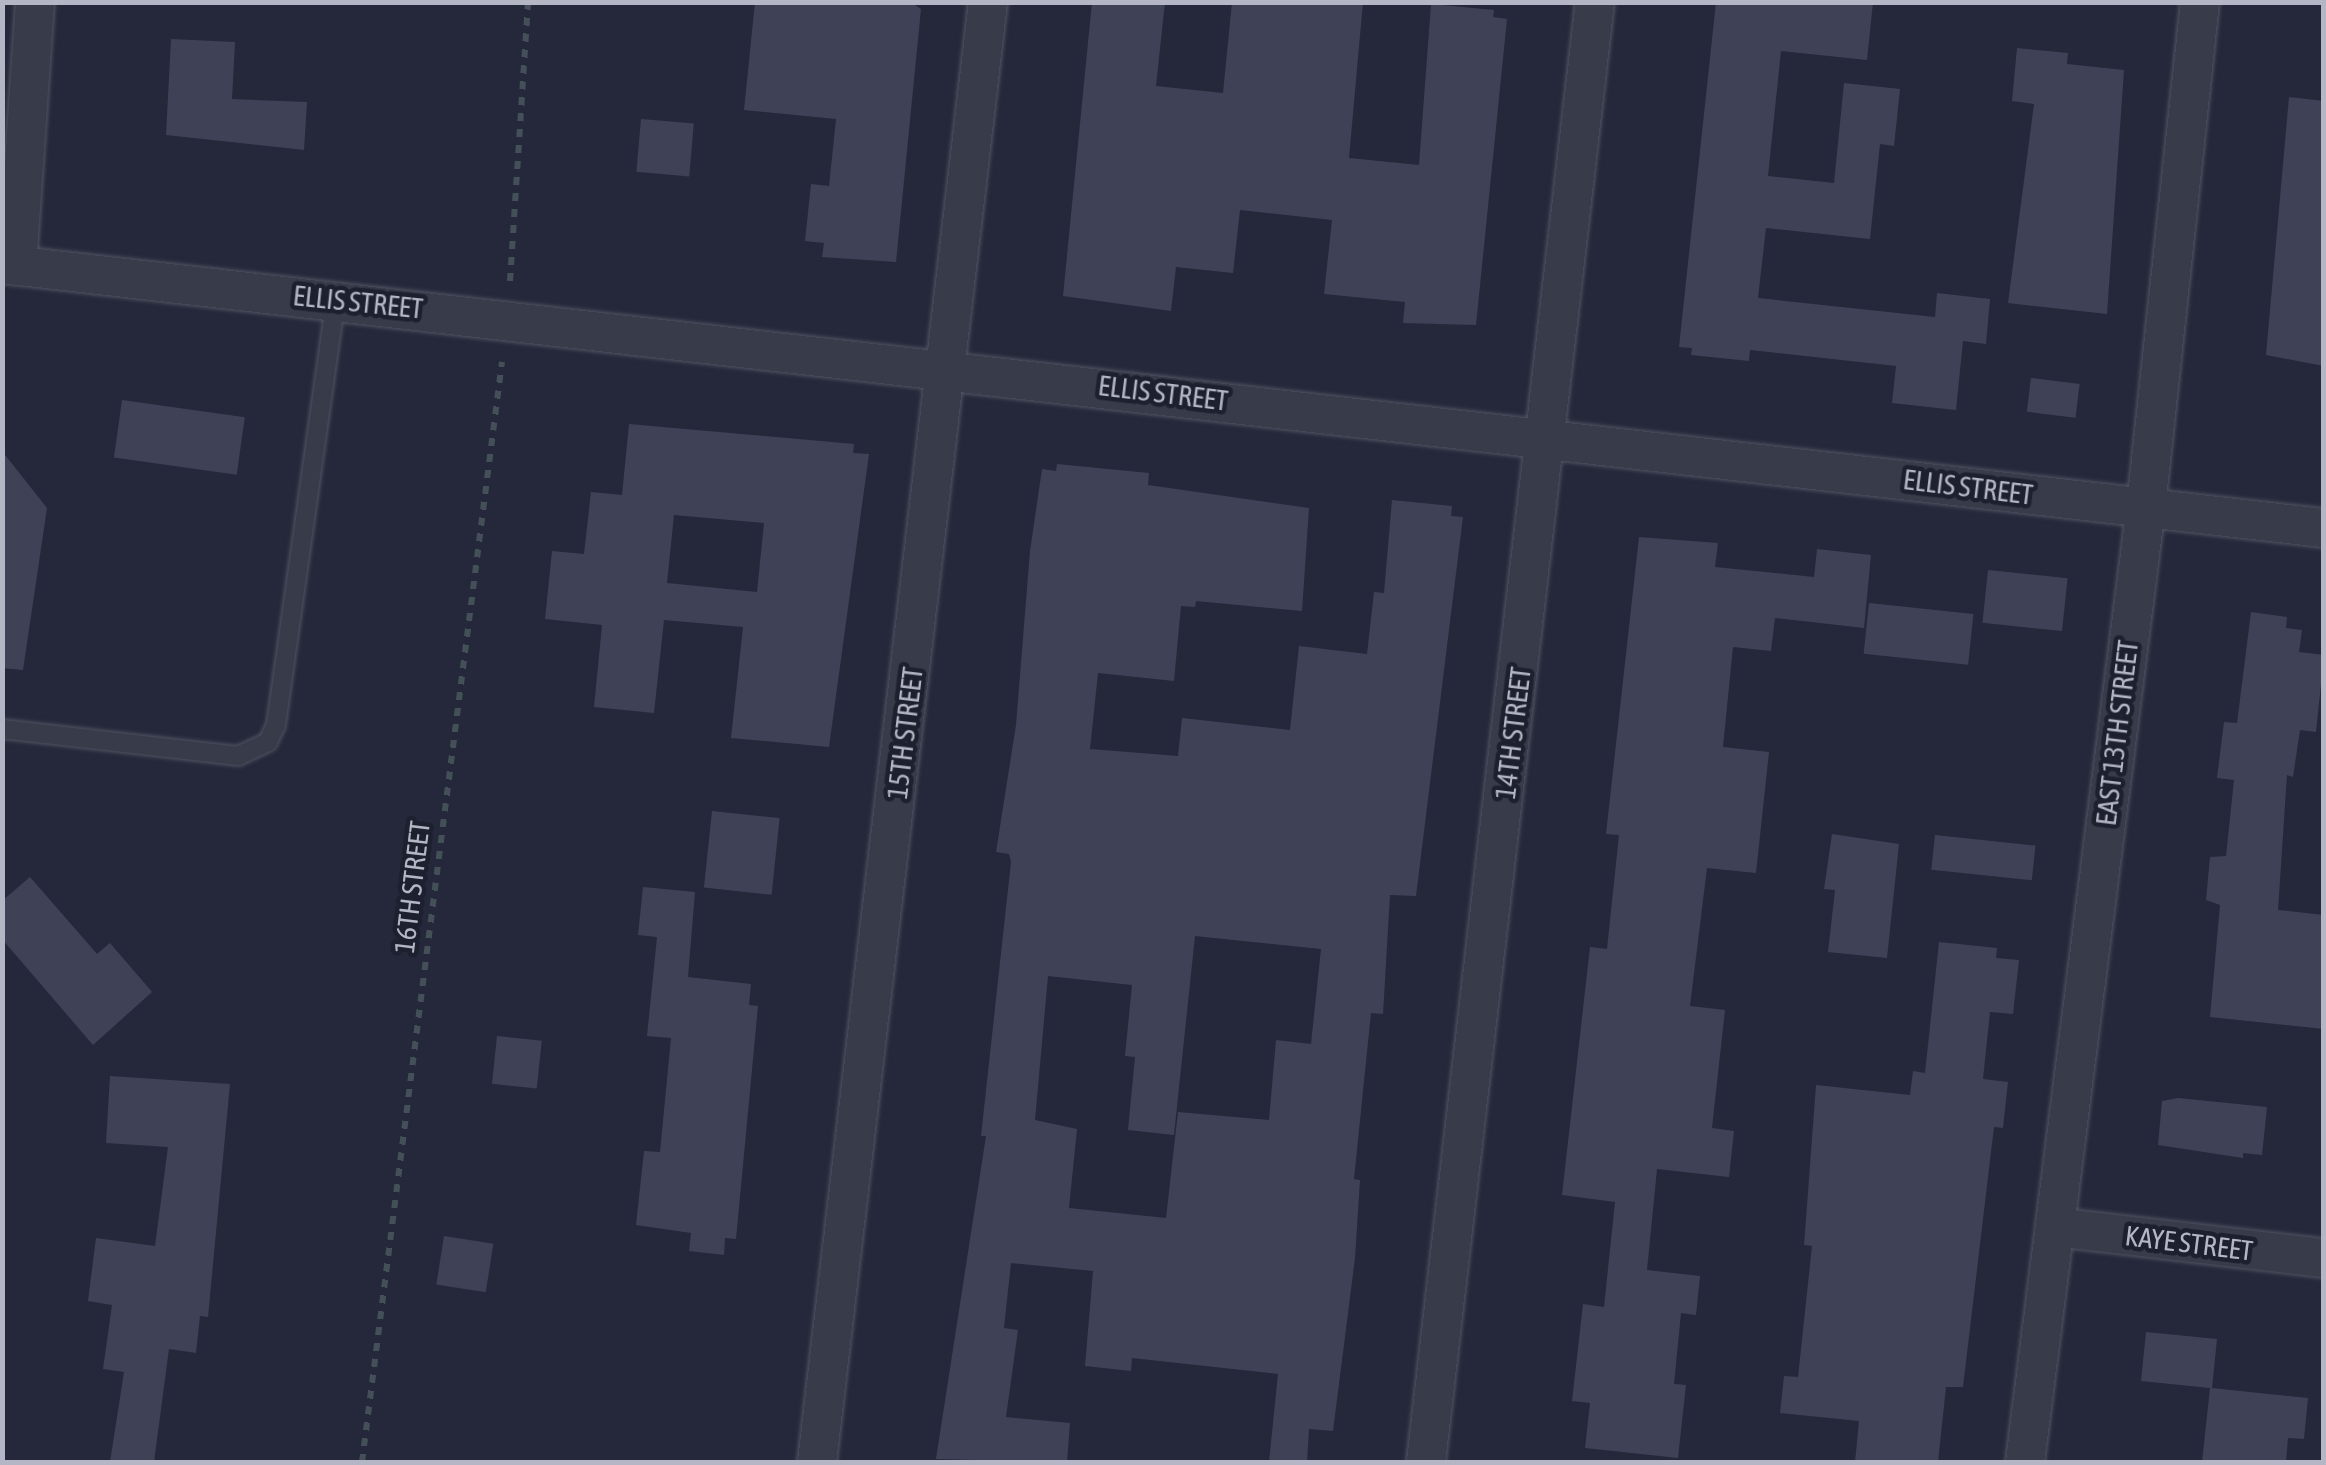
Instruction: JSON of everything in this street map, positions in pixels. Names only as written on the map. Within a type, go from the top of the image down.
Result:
[{"type":"street","points":[[10,265],[35,2]]},
{"type":"street","name":"15TH STREET","points":[[817,1462],[949,369],[988,2]]},
{"type":"street","name":"14TH STREET","points":[[1426,1462],[1548,438],[1595,2]]},
{"type":"street","name":"EAST 13TH STREET","points":[[2025,1462],[2146,508],[2200,2]]},
{"type":"street","name":"ELLIS STREET","points":[[10,265],[510,318],[2324,528]]},
{"type":"street","name":"KAYE STREET","points":[[2055,1227],[2324,1258]]},
{"type":"lane","points":[[2,729],[238,756],[268,742],[276,726],[336,300]]},
{"type":"path","name":"16TH STREET","points":[[362,1462],[510,318],[528,2]]},
{"type":"building","points":[[755,2],[910,2],[921,9],[896,262],[822,257],[824,243],[805,241],[811,184],[829,186],[836,119],[744,110]]},
{"type":"building","points":[[1092,2],[1165,2],[1156,86],[1223,93],[1232,2],[1363,2],[1349,158],[1419,165],[1431,4],[1494,10],[1493,17],[1507,19],[1476,325],[1403,323],[1405,302],[1324,294],[1332,220],[1240,210],[1233,273],[1176,267],[1171,311],[1063,296]]},
{"type":"building","points":[[1716,2],[1873,2],[1867,60],[1781,51],[1768,176],[1834,183],[1844,83],[1900,89],[1894,146],[1880,144],[1870,239],[1766,228],[1758,298],[1935,317],[1937,293],[1990,299],[1986,344],[1963,341],[1956,410],[1892,403],[1896,366],[1750,350],[1749,361],[1691,355],[1692,348],[1679,347]]},
{"type":"building","points":[[171,39],[235,42],[232,99],[307,102],[304,150],[166,135]]},
{"type":"building","points":[[2017,48],[2068,53],[2067,64],[2124,70],[2107,314],[2008,303],[2034,104],[2012,101]]},
{"type":"building","points":[[2289,97],[2324,101],[2324,366],[2266,355]]},
{"type":"building","points":[[641,119],[694,124],[689,176],[636,172]]},
{"type":"building","points":[[2031,378],[2080,384],[2075,418],[2027,412]]},
{"type":"building","points":[[122,400],[245,417],[237,475],[114,457]]},
{"type":"building","points":[[629,424],[854,444],[853,453],[869,454],[829,747],[731,738],[743,627],[664,620],[654,713],[594,707],[602,625],[545,619],[552,551],[584,554],[591,492],[622,495]],"holes":[[[674,515],[764,523],[757,592],[667,583]]]},
{"type":"building","points":[[2,451],[47,508],[23,670],[2,668]]},
{"type":"building","points":[[1057,464],[1149,473],[1148,485],[1309,508],[1302,611],[1196,601],[1195,607],[1181,606],[1174,681],[1098,673],[1090,749],[1178,756],[1182,718],[1290,730],[1299,646],[1367,654],[1374,592],[1384,593],[1392,500],[1452,506],[1451,516],[1463,517],[1416,896],[1390,895],[1383,1014],[1371,1013],[1354,1179],[1360,1180],[1355,1258],[1333,1431],[1309,1429],[1307,1462],[1269,1462],[1278,1374],[1132,1358],[1131,1371],[1085,1366],[1093,1271],[1011,1263],[1004,1328],[1018,1330],[1006,1417],[1070,1423],[1067,1462],[936,1459],[986,1136],[981,1136],[1011,862],[1009,854],[996,852],[1016,725],[1030,551],[1042,469],[1056,471]],"holes":[[[1195,936],[1321,949],[1311,1044],[1276,1040],[1269,1120],[1178,1112],[1166,1218],[1069,1208],[1077,1129],[1035,1120],[1048,976],[1132,985],[1125,1056],[1135,1057],[1128,1130],[1174,1135]]]},
{"type":"building","points":[[1639,537],[1718,543],[1715,567],[1814,577],[1817,549],[1871,555],[1864,628],[1775,618],[1771,651],[1733,647],[1723,747],[1769,752],[1756,873],[1707,868],[1690,1006],[1725,1010],[1712,1128],[1734,1131],[1729,1177],[1657,1169],[1647,1270],[1700,1276],[1696,1315],[1681,1313],[1674,1384],[1686,1385],[1678,1458],[1585,1448],[1590,1403],[1572,1401],[1583,1304],[1604,1307],[1615,1202],[1562,1195],[1590,947],[1607,949],[1619,835],[1606,834]]},
{"type":"building","points":[[1988,570],[2068,578],[2062,631],[1982,623]]},
{"type":"building","points":[[1869,603],[1973,614],[1968,665],[1864,654]]},
{"type":"building","points":[[2251,612],[2287,617],[2286,628],[2302,630],[2299,652],[2324,655],[2316,732],[2300,730],[2293,777],[2287,775],[2278,910],[2324,915],[2324,1029],[2210,1017],[2220,905],[2206,900],[2210,857],[2226,856],[2234,780],[2217,778],[2224,722],[2237,723]]},
{"type":"building","points":[[712,811],[780,818],[772,895],[704,888]]},
{"type":"building","points":[[1832,834],[1899,844],[1887,958],[1828,952],[1835,890],[1824,889]]},
{"type":"building","points":[[1935,835],[2035,846],[2032,880],[1931,870]]},
{"type":"building","points":[[30,877],[97,954],[110,943],[152,992],[93,1045],[2,939],[2,901]]},
{"type":"building","points":[[643,887],[695,892],[688,977],[751,984],[749,1005],[758,1006],[736,1239],[725,1238],[724,1255],[689,1251],[691,1233],[636,1225],[644,1151],[660,1152],[671,1038],[647,1036],[657,937],[638,935]]},
{"type":"building","points":[[1939,942],[1997,948],[1996,958],[2019,960],[2013,1014],[1990,1012],[1983,1079],[2008,1082],[2003,1128],[1994,1127],[1963,1387],[1946,1387],[1938,1462],[1855,1462],[1859,1421],[1780,1413],[1784,1376],[1798,1377],[1812,1246],[1804,1245],[1816,1085],[1910,1095],[1913,1071],[1925,1073]]},
{"type":"building","points":[[497,1036],[542,1041],[537,1088],[492,1084]]},
{"type":"building","points":[[110,1076],[230,1084],[208,1317],[200,1316],[196,1353],[169,1349],[154,1462],[110,1462],[124,1372],[103,1369],[112,1305],[88,1301],[96,1238],[155,1246],[168,1147],[106,1143]]},
{"type":"building","points":[[2178,1098],[2267,1107],[2262,1155],[2243,1153],[2243,1158],[2158,1145],[2162,1101]]},
{"type":"building","points":[[444,1236],[493,1244],[486,1292],[436,1284]]},
{"type":"building","points":[[2146,1332],[2217,1339],[2212,1388],[2308,1398],[2304,1439],[2288,1438],[2286,1462],[2202,1462],[2210,1388],[2141,1381]]}]
